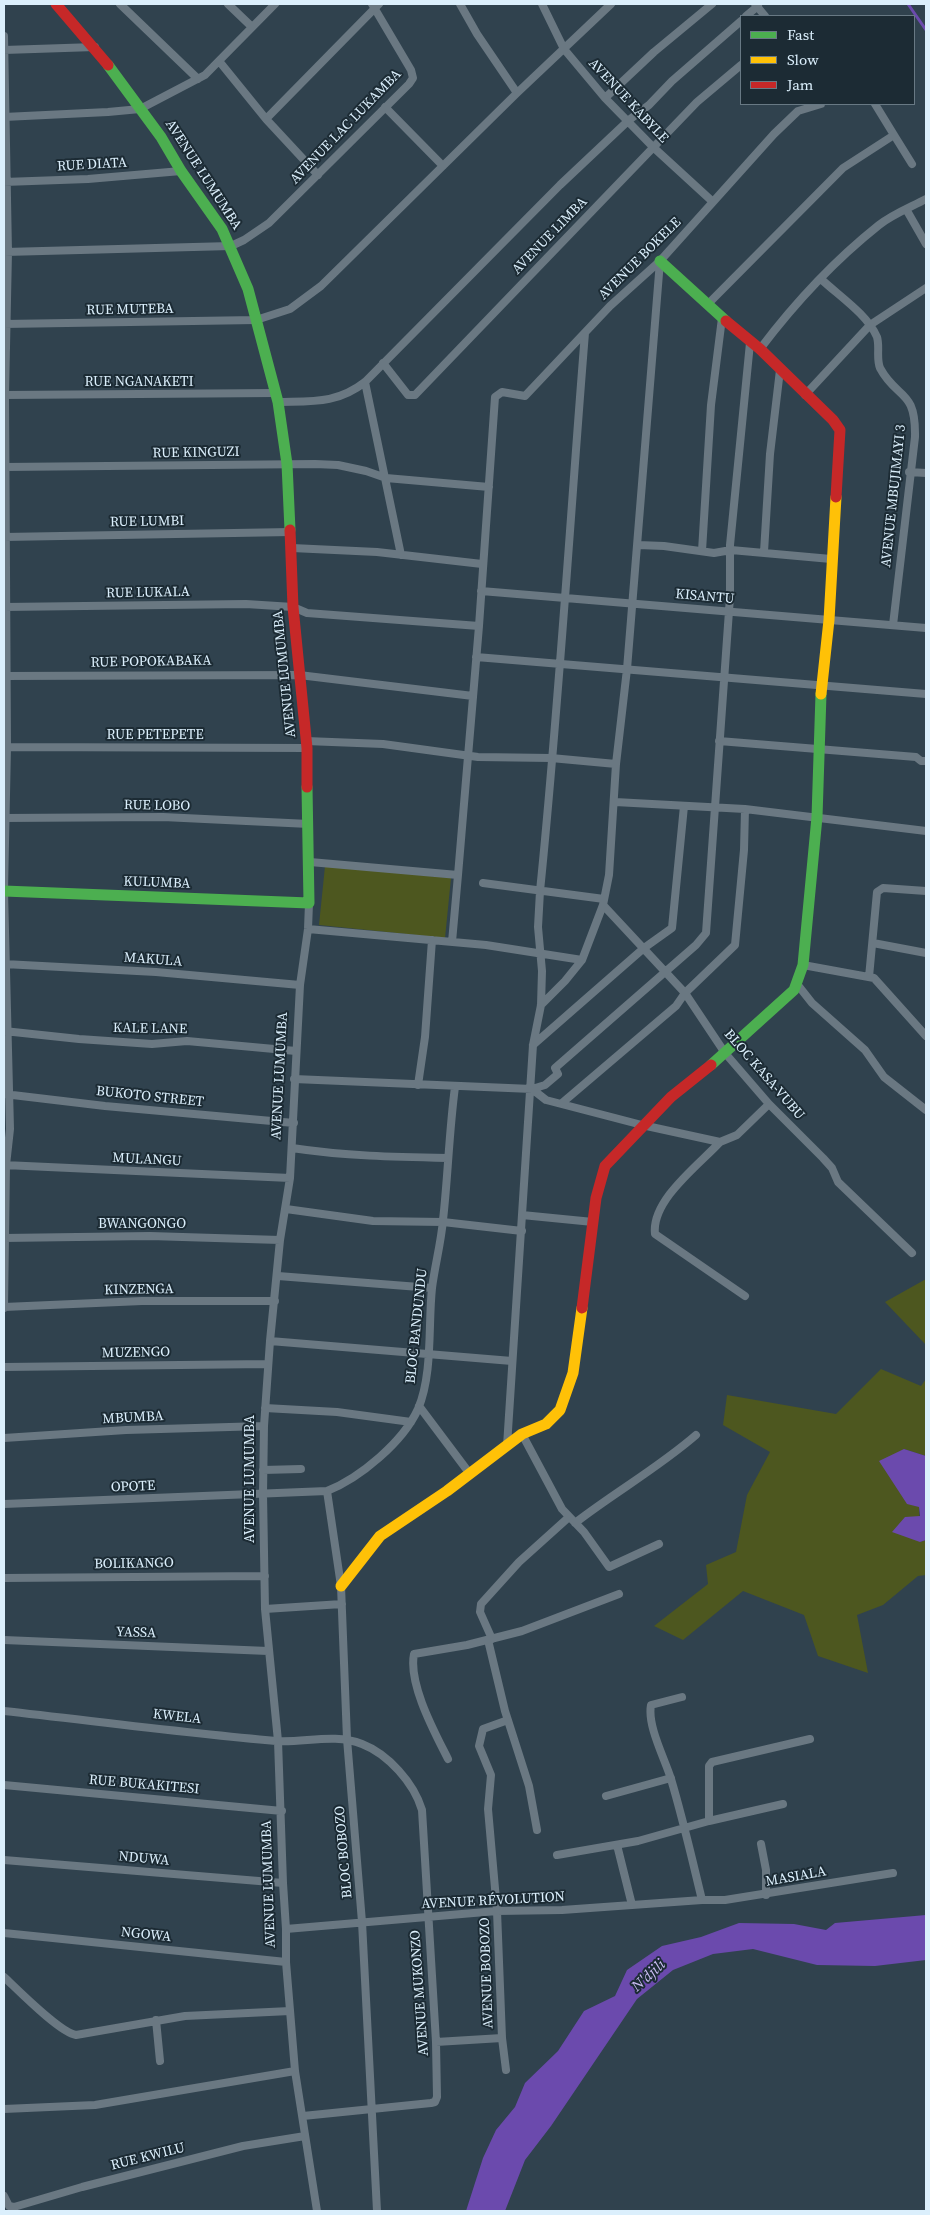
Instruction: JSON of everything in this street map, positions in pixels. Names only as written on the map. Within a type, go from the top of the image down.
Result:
[{"type":"street","name":"AVENUE LUMUMBA","points":[[56,4],[95,47],[161,137],[181,172],[209,207],[230,246],[248,289],[268,358],[277,398],[287,464],[293,607],[307,745],[310,862],[308,929],[300,985],[294,1079],[294,1123],[290,1178],[280,1240],[268,1364],[264,1426],[263,1494],[265,1610],[278,1741],[286,1962],[296,2071],[317,2211]]},
{"type":"street","points":[[120,4],[198,79]]},
{"type":"street","points":[[228,4],[252,27]]},
{"type":"street","points":[[4,117],[140,109],[198,79],[219,61],[275,4]]},
{"type":"street","points":[[460,4],[477,34],[517,93]]},
{"type":"street","name":"AVENUE KABYLE","points":[[542,4],[564,49],[606,98],[653,147],[712,202]]},
{"type":"street","name":"RUE MUTEBA","points":[[5,324],[256,320],[282,313],[301,302],[612,4]]},
{"type":"street","points":[[606,98],[654,52],[712,4]]},
{"type":"street","points":[[266,119],[375,5]]},
{"type":"street","name":"AVENUE LAC LUKAMBA","points":[[230,246],[244,240],[269,223],[413,78],[411,70],[375,5]]},
{"type":"street","points":[[747,15],[757,5]]},
{"type":"street","name":"AVENUE LIMBA","points":[[277,398],[332,400],[353,392],[560,185],[629,120],[650,105],[672,81],[740,22]]},
{"type":"street","points":[[4,36],[6,182],[4,891],[6,1094],[10,1129],[5,1165],[4,1307]]},
{"type":"street","points":[[4,50],[95,47]]},
{"type":"street","points":[[219,61],[266,119],[318,175]]},
{"type":"street","name":"AVENUE LIMBA","points":[[383,364],[408,395],[415,395],[697,102],[740,66]]},
{"type":"street","name":"AVENUE BOKELE","points":[[489,487],[495,396],[502,392],[526,396],[629,287],[660,261],[774,134],[787,124],[789,119],[798,111],[818,105]]},
{"type":"street","points":[[876,105],[912,164]]},
{"type":"street","points":[[385,107],[443,166]]},
{"type":"street","points":[[708,305],[843,168],[894,135]]},
{"type":"street","name":"RUE DIATA","points":[[6,182],[88,179],[181,172]]},
{"type":"street","points":[[294,1079],[532,1089],[544,1085],[558,1074],[555,1068],[696,945],[706,933],[727,611],[730,597],[730,545],[735,486],[755,346],[776,328],[820,279],[880,224],[926,199]]},
{"type":"street","points":[[906,209],[926,244]]},
{"type":"street","points":[[6,252],[230,246]]},
{"type":"street","points":[[341,1586],[380,1536],[470,1474],[522,1434],[546,1424],[560,1410],[573,1373],[592,1222],[596,1198],[605,1166],[671,1096],[725,1053],[794,990],[803,965],[817,817],[821,685],[829,620],[831,559],[840,430],[833,420],[755,346],[660,261]]},
{"type":"street","points":[[541,1005],[565,981],[582,960],[604,902],[609,875],[616,764],[638,545],[660,261]]},
{"type":"street","points":[[820,279],[870,325]]},
{"type":"street","points":[[805,395],[870,325],[926,288]]},
{"type":"street","points":[[702,551],[711,405],[722,318]]},
{"type":"street","name":"AVENUE MBUJIMAYI 3","points":[[870,325],[877,339],[877,359],[880,368],[912,405],[915,422],[893,625]]},
{"type":"street","points":[[507,1446],[532,1089],[533,1045],[541,1005],[541,954],[538,927],[540,891],[561,664],[563,598],[585,333]]},
{"type":"street","points":[[764,552],[770,454],[780,370]]},
{"type":"street","points":[[365,382],[374,436],[386,478],[401,555]]},
{"type":"street","name":"RUE NGANAKETI","points":[[4,395],[277,398]]},
{"type":"street","name":"RUE KINGUZI","points":[[5,467],[338,465],[366,471],[386,478]]},
{"type":"street","points":[[910,472],[926,473]]},
{"type":"street","points":[[386,478],[489,487],[469,756],[452,942]]},
{"type":"street","name":"RUE LUMBI","points":[[5,537],[291,532]]},
{"type":"street","points":[[638,545],[714,553],[731,550],[764,552],[803,558],[831,559]]},
{"type":"street","points":[[292,548],[401,555],[482,564]]},
{"type":"street","name":"KISANTU","points":[[481,591],[926,628]]},
{"type":"street","name":"RUE LUKALA","points":[[5,607],[246,604],[293,607],[307,613],[479,626]]},
{"type":"street","points":[[476,657],[926,694]]},
{"type":"street","name":"RUE POPOKABAKA","points":[[5,676],[299,674],[473,696]]},
{"type":"street","points":[[719,741],[916,756],[921,761],[926,761]]},
{"type":"street","name":"RUE PETEPETE","points":[[5,747],[383,744],[469,756],[551,758],[616,764]]},
{"type":"street","points":[[615,802],[745,809],[926,831]]},
{"type":"street","points":[[533,1045],[674,924],[684,806]]},
{"type":"street","points":[[562,1103],[676,1006],[685,994],[735,945],[744,850],[745,809]]},
{"type":"street","name":"RUE LOBO","points":[[4,818],[163,817],[309,824]]},
{"type":"street","points":[[310,862],[458,875]]},
{"type":"street","points":[[483,883],[604,902]]},
{"type":"street","points":[[870,977],[877,892],[882,888],[926,890]]},
{"type":"street","name":"KULUMBA","points":[[4,891],[309,903]]},
{"type":"street","name":"BLOC KASA-VUBU","points":[[604,902],[685,994],[725,1053],[769,1104],[832,1168],[838,1182],[912,1253]]},
{"type":"street","points":[[308,929],[486,945],[582,960]]},
{"type":"street","points":[[418,1085],[425,1037],[432,940]]},
{"type":"street","points":[[872,943],[926,953]]},
{"type":"street","name":"MAKULA","points":[[5,965],[156,972],[300,985]]},
{"type":"street","points":[[803,965],[870,977],[882,986],[926,1036]]},
{"type":"street","points":[[797,984],[812,1003],[865,1050],[891,1083],[926,1110]]},
{"type":"street","name":"KALE LANE","points":[[6,1031],[80,1040],[152,1044],[187,1042],[296,1051]]},
{"type":"street","name":"BLOC BANDUNDU","points":[[263,1494],[326,1491],[347,1483],[365,1471],[412,1422],[419,1406],[425,1380],[432,1288],[443,1222],[455,1087]]},
{"type":"street","points":[[532,1089],[546,1100],[642,1126],[720,1142]]},
{"type":"street","name":"BUKOTO STREET","points":[[6,1094],[105,1106],[294,1123]]},
{"type":"street","points":[[745,1296],[655,1234],[654,1226],[675,1186],[703,1161],[720,1142],[737,1135],[769,1104]]},
{"type":"street","points":[[292,1148],[368,1156],[448,1158]]},
{"type":"street","name":"MULANGU","points":[[5,1165],[290,1178]]},
{"type":"street","points":[[286,1209],[373,1220],[443,1222],[522,1231]]},
{"type":"street","points":[[522,1215],[592,1222]]},
{"type":"street","name":"BWANGONGO","points":[[5,1238],[159,1236],[280,1240]]},
{"type":"street","points":[[278,1276],[432,1288]]},
{"type":"street","name":"KINZENGA","points":[[4,1307],[142,1301],[275,1301]]},
{"type":"street","points":[[270,1341],[512,1361]]},
{"type":"street","name":"MUZENGO","points":[[4,1367],[268,1364]]},
{"type":"street","points":[[419,1406],[470,1474]]},
{"type":"street","points":[[265,1408],[337,1412],[412,1422]]},
{"type":"street","name":"MBUMBA","points":[[4,1438],[126,1430],[264,1426]]},
{"type":"street","points":[[522,1434],[552,1493],[609,1567],[660,1544]]},
{"type":"street","points":[[537,1830],[529,1786],[508,1720],[490,1639],[480,1612],[481,1604],[519,1562],[572,1520],[656,1468],[696,1435]]},
{"type":"street","points":[[263,1470],[301,1469]]},
{"type":"street","name":"BLOC BOBOZO","points":[[326,1491],[341,1586],[347,1739],[362,1922],[378,2211]]},
{"type":"street","name":"OPOTE","points":[[4,1504],[263,1494]]},
{"type":"street","name":"BOLIKANGO","points":[[4,1578],[265,1576]]},
{"type":"street","points":[[448,1758],[425,1708],[417,1682],[414,1654],[522,1631],[619,1594]]},
{"type":"street","points":[[265,1610],[342,1604]]},
{"type":"street","name":"YASSA","points":[[4,1640],[268,1650]]},
{"type":"street","points":[[682,1697],[651,1705],[650,1711],[655,1736],[671,1778],[702,1900]]},
{"type":"street","name":"KWELA","points":[[4,1711],[278,1741],[347,1739]]},
{"type":"street","name":"AVENUE BOBOZO","points":[[506,2070],[502,2038],[497,1911],[488,1808],[490,1774],[485,1756],[480,1750],[479,1738],[483,1729],[508,1720]]},
{"type":"street","name":"AVENUE MUKONZO","points":[[347,1739],[364,1744],[395,1767],[419,1801],[422,1810],[436,2042],[437,2097],[435,2102],[371,2110]]},
{"type":"street","points":[[709,1821],[708,1766],[712,1762],[810,1739]]},
{"type":"street","points":[[606,1796],[671,1778]]},
{"type":"street","name":"RUE BUKAKITESI","points":[[4,1785],[282,1811]]},
{"type":"street","points":[[557,1855],[617,1845],[783,1804]]},
{"type":"street","points":[[761,1844],[766,1870],[766,1895]]},
{"type":"street","points":[[617,1845],[632,1905]]},
{"type":"street","name":"NDUWA","points":[[4,1860],[282,1883]]},
{"type":"street","name":"MASIALA","points":[[702,1900],[725,1900],[766,1895],[893,1873]]},
{"type":"street","name":"AVENUE RÉVOLUTION","points":[[286,1929],[497,1911],[562,1910],[702,1900]]},
{"type":"street","name":"NGOWA","points":[[4,1933],[286,1962]]},
{"type":"street","points":[[4,1977],[45,2014],[71,2034],[83,2035],[156,2020],[290,2012]]},
{"type":"street","points":[[156,2020],[160,2061]]},
{"type":"street","points":[[436,2042],[502,2038]]},
{"type":"street","points":[[4,2109],[95,2105],[296,2071]]},
{"type":"street","points":[[303,2116],[371,2110]]},
{"type":"street","name":"RUE KWILU","points":[[4,2196],[9,2206],[14,2207],[82,2186],[244,2146],[305,2136]]},
{"type":"green space","points":[[325,866],[451,878],[445,938],[319,925]]},
{"type":"green space","points":[[926,1279],[926,1345],[885,1302]]},
{"type":"green space","points":[[881,1369],[921,1386],[926,1379],[926,1456],[904,1449],[919,1507],[920,1542],[926,1540],[926,1575],[918,1576],[883,1605],[857,1615],[868,1673],[818,1656],[804,1615],[743,1591],[683,1640],[654,1626],[708,1584],[706,1565],[736,1552],[747,1495],[770,1452],[723,1425],[727,1395],[836,1414]]},
{"type":"water","points":[[904,1449],[926,1456],[926,1540],[920,1542],[892,1532],[905,1517],[920,1516],[919,1507],[907,1504],[879,1461]]},
{"type":"water","name":"N'djili","points":[[926,1915],[926,1960],[875,1966],[817,1965],[753,1949],[713,1954],[673,1970],[637,1999],[551,2126],[525,2160],[505,2211],[466,2211],[483,2158],[496,2130],[515,2107],[525,2083],[558,2051],[584,2011],[615,1996],[627,1970],[662,1946],[701,1937],[739,1923],[794,1924],[826,1930],[835,1923]]},
{"type":"waterway","points":[[908,4],[926,30]]},
{"type":"traffic: fast","points":[[108,65],[161,137],[181,171],[222,229],[248,289],[278,402],[287,464],[290,530]]},
{"type":"traffic: fast","points":[[660,261],[726,321]]},
{"type":"traffic: fast","points":[[711,1065],[794,990],[803,965],[817,817],[821,694]]},
{"type":"traffic: fast","points":[[4,891],[309,903],[307,787]]},
{"type":"traffic: slow","points":[[821,694],[829,620],[836,497]]},
{"type":"traffic: slow","points":[[341,1586],[380,1536],[447,1491],[522,1434],[546,1424],[560,1410],[573,1373],[582,1308]]},
{"type":"traffic: jam","points":[[56,4],[108,65]]},
{"type":"traffic: jam","points":[[726,321],[760,349],[833,420],[840,430],[836,497]]},
{"type":"traffic: jam","points":[[290,530],[293,607],[307,748],[307,787]]},
{"type":"traffic: jam","points":[[582,1308],[596,1198],[605,1166],[671,1097],[711,1065]]}]
